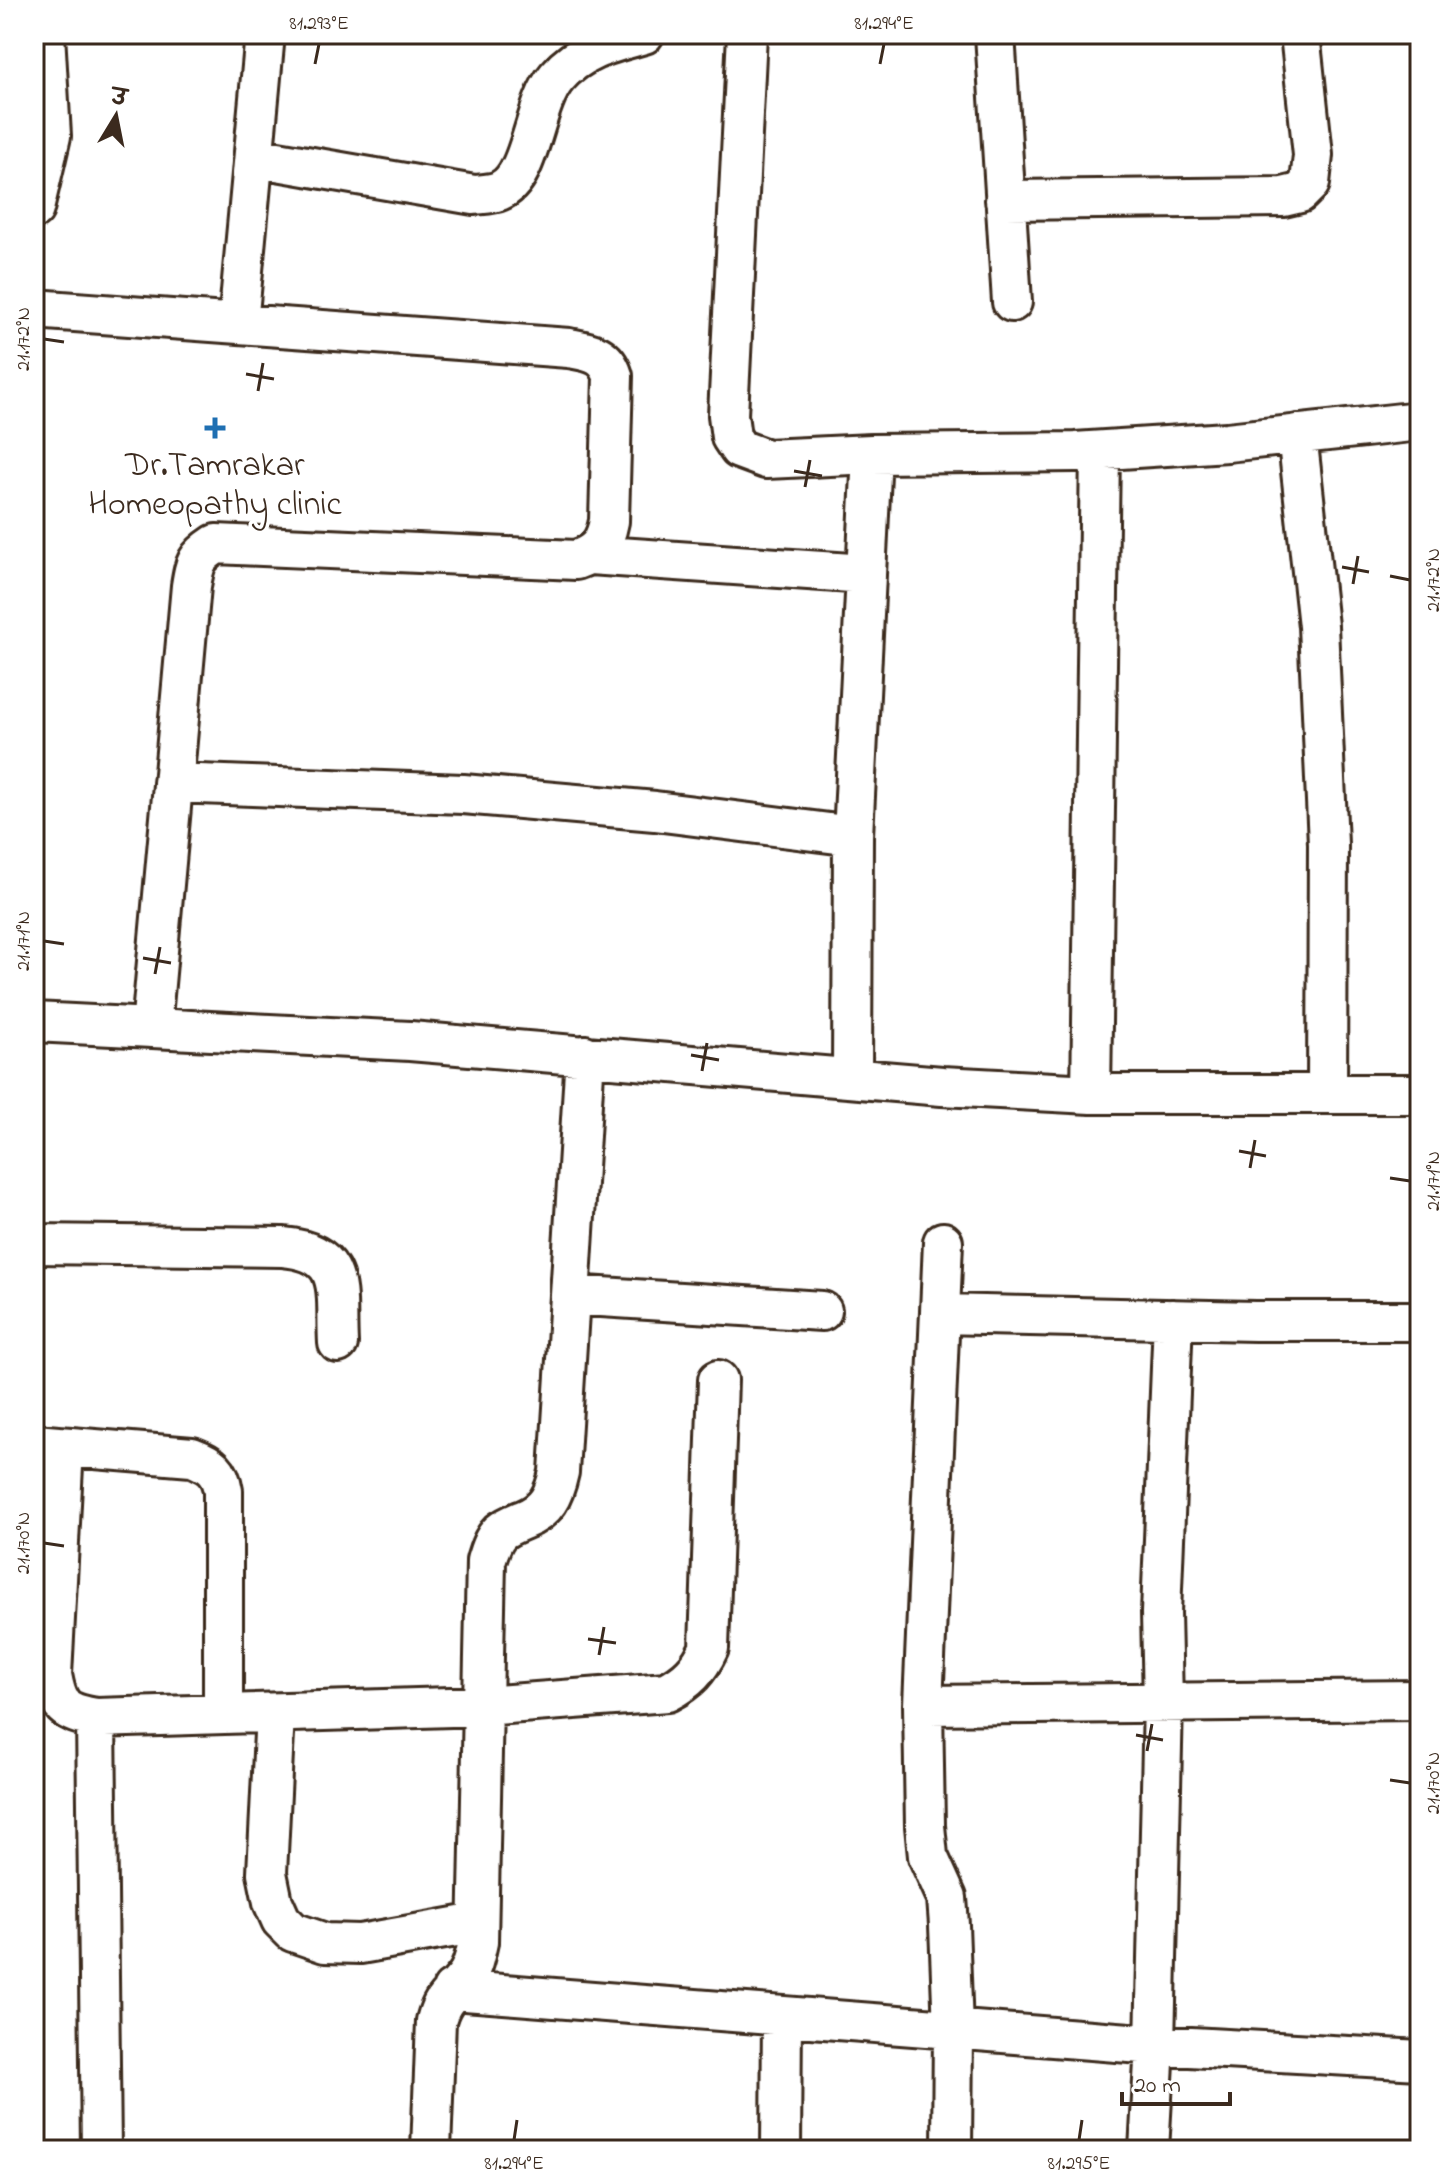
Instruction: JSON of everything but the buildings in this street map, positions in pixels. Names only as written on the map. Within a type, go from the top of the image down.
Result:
[{"type":"street","points":[[34,209],[51,136],[45,34]]},
{"type":"street","points":[[238,324],[265,34]]},
{"type":"street","points":[[254,157],[474,195],[498,191],[512,182],[521,169],[540,104],[556,78],[577,59],[599,46],[644,34]]},
{"type":"street","points":[[747,34],[728,415],[731,437],[739,449],[766,459],[872,454],[1100,451],[1227,442],[1420,421]]},
{"type":"street","points":[[995,34],[1012,302]]},
{"type":"street","points":[[1005,200],[1283,197],[1300,193],[1310,183],[1313,169],[1300,34]]},
{"type":"street","points":[[34,309],[569,348],[599,355],[610,364],[613,376],[609,521],[599,548],[590,555],[576,560],[216,544],[200,555],[195,563],[151,1028]]},
{"type":"street","points":[[1297,434],[1318,626],[1328,829],[1327,1094]]},
{"type":"street","points":[[1091,1094],[1100,451]]},
{"type":"street","points":[[852,1078],[853,836],[872,454]]},
{"type":"street","points":[[590,555],[866,574]]},
{"type":"street","points":[[173,783],[463,794],[655,811],[853,836]]},
{"type":"street","points":[[34,1022],[410,1041],[942,1086],[1091,1094],[1420,1094]]},
{"type":"street","points":[[431,2150],[436,2021],[441,2003],[465,1978],[473,1964],[478,1923],[486,1561],[491,1544],[500,1532],[538,1514],[548,1504],[559,1472],[585,1055]]},
{"type":"street","points":[[943,1242],[923,1705],[928,1856],[947,1898],[953,2029],[952,2150]]},
{"type":"street","points":[[34,1244],[283,1247],[312,1252],[330,1267],[335,1280],[338,1343]]},
{"type":"street","points":[[570,1295],[822,1311]]},
{"type":"street","points":[[940,1314],[1420,1321]]},
{"type":"street","points":[[1149,2150],[1155,2045],[1163,1703],[1162,1596],[1173,1319]]},
{"type":"street","points":[[223,1714],[223,1491],[218,1473],[211,1465],[192,1457],[49,1446],[52,1675],[55,1695],[64,1709],[96,1718],[275,1713],[483,1706],[667,1692],[686,1682],[700,1669],[709,1648],[718,1380]]},
{"type":"street","points":[[923,1705],[1420,1700]]},
{"type":"street","points":[[275,1713],[267,1873],[273,1902],[281,1920],[293,1932],[325,1943],[360,1944],[478,1923]]},
{"type":"street","points":[[96,1718],[101,2150]]},
{"type":"street","points":[[452,1990],[1155,2045],[1420,2060]]},
{"type":"street","points":[[781,2150],[782,2016]]},
{"type":"place","name":"Dr.Tamrakar Homeopathy clinic","points":[[215,428]]}]
